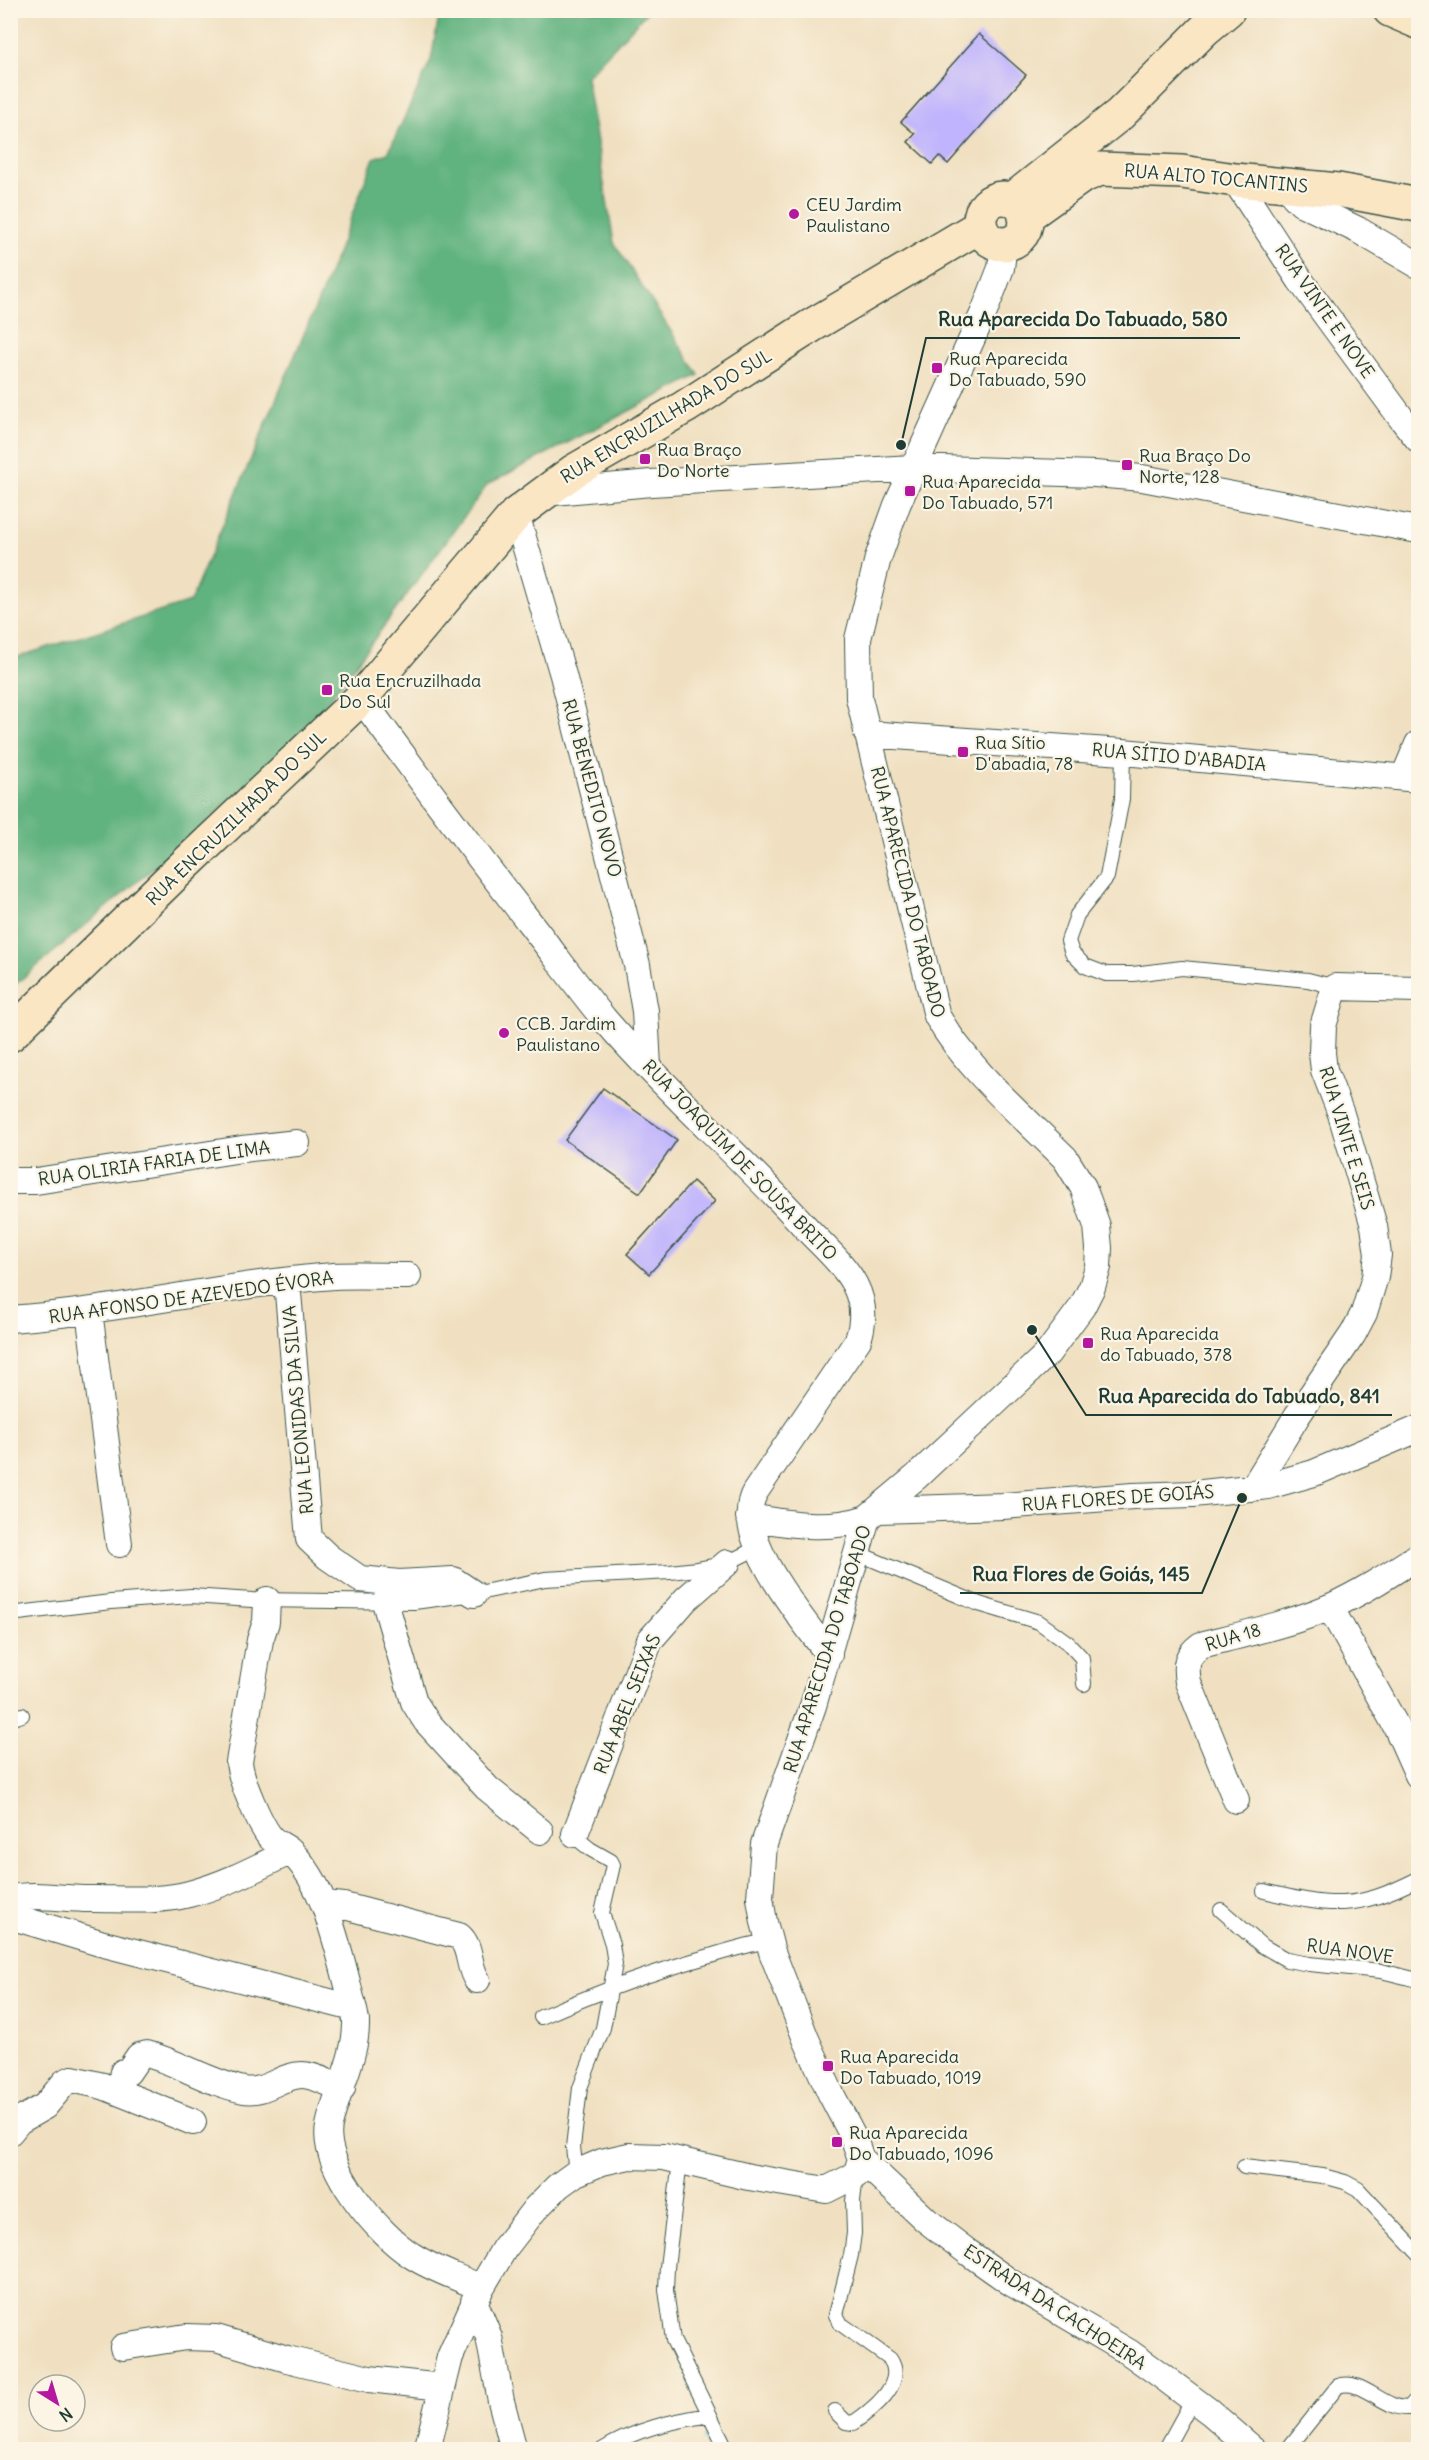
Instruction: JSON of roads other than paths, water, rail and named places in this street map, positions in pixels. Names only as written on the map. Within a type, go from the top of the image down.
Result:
[{"type":"street","points":[[992,235],[980,217],[990,202],[998,199],[1019,208],[1083,141],[1120,114],[1204,30],[1228,10]]},
{"type":"street","points":[[1390,10],[1419,22]]},
{"type":"street","points":[[1083,141],[1083,150],[1100,169]]},
{"type":"street","name":"RUA ALTO TOCANTINS","points":[[1019,208],[1100,169],[1182,172],[1235,180],[1291,184],[1419,205]]},
{"type":"street","name":"RUA VINTE E NOVE","points":[[1235,180],[1300,280],[1419,439]]},
{"type":"street","points":[[1291,184],[1294,196],[1301,203],[1358,230],[1419,265]]},
{"type":"street","name":"RUA APARECIDA DO TABOADO","points":[[859,2167],[854,2136],[831,2094],[806,2039],[780,1976],[769,1941],[760,1898],[764,1844],[828,1655],[857,1552],[873,1514],[1048,1353],[1082,1307],[1092,1287],[1098,1267],[1097,1227],[1090,1203],[1076,1174],[1065,1158],[970,1062],[937,1016],[859,698],[858,639],[878,558],[897,505],[984,312],[1001,268],[992,235]]},
{"type":"street","name":"RUA ENCRUZILHADA DO SUL","points":[[10,1035],[361,698],[516,514],[574,471],[742,372],[811,326],[992,235]]},
{"type":"street","points":[[543,493],[651,483],[913,468],[1095,474],[1142,478],[1419,530]]},
{"type":"street","name":"RUA BENEDITO NOVO","points":[[516,514],[563,675],[638,965],[645,1011],[648,1067]]},
{"type":"street","name":"RUA JOAQUIM DE SOUSA BRITO","points":[[361,698],[495,879],[605,1020],[648,1067],[790,1209],[847,1271],[855,1283],[861,1298],[862,1327],[858,1340],[755,1492],[749,1516]]},
{"type":"street","name":"RUA SÍTIO D'ABADIA","points":[[867,734],[1123,752],[1411,778]]},
{"type":"street","points":[[1411,778],[1419,744]]},
{"type":"street","points":[[1335,987],[1419,989]]},
{"type":"street","name":"RUA VINTE E SEIS","points":[[1252,1488],[1297,1416],[1353,1334],[1370,1296],[1375,1277],[1378,1255],[1374,1226],[1341,1114],[1324,1070],[1323,1026],[1335,987]]},
{"type":"street","name":"RUA OLIRIA FARIA DE LIMA","points":[[10,1181],[36,1181],[242,1149],[297,1143]]},
{"type":"street","name":"RUA AFONSO DE AZEVEDO ÉVORA","points":[[10,1319],[89,1311],[287,1281],[336,1276],[408,1276]]},
{"type":"street","name":"RUA LEONIDAS DA SILVA","points":[[287,1281],[309,1539],[328,1557],[360,1579],[399,1583],[453,1580],[474,1594]]},
{"type":"street","points":[[89,1311],[119,1544]]},
{"type":"street","name":"RUA FLORES DE GOIÁS","points":[[749,1516],[786,1524],[818,1527],[850,1523],[873,1514],[1252,1488],[1298,1479],[1419,1429]]},
{"type":"street","points":[[749,1516],[757,1548],[828,1655]]},
{"type":"street","name":"RUA 18","points":[[1236,1800],[1188,1682],[1185,1667],[1192,1652],[1202,1645],[1330,1607],[1366,1589],[1419,1556]]},
{"type":"street","name":"RUA ABEL SEIXAS","points":[[575,1834],[650,1640],[686,1599],[727,1563]]},
{"type":"street","points":[[267,1600],[266,1622],[258,1648],[238,1762],[243,1782],[264,1827],[276,1843],[291,1851],[308,1874],[324,1904],[356,2020],[354,2041],[342,2088],[328,2128],[330,2145],[342,2178],[360,2207],[394,2243],[478,2295],[514,2450]]},
{"type":"street","points":[[385,1602],[414,1701],[426,1721],[487,1788],[540,1831]]},
{"type":"street","points":[[1330,1607],[1397,1728],[1419,1775]]},
{"type":"street","points":[[11,1899],[21,1897],[82,1900],[154,1898],[188,1894],[229,1881],[291,1851]]},
{"type":"street","points":[[324,1904],[344,1906],[459,1936],[467,1944],[471,1969],[477,1980]]},
{"type":"street","points":[[10,1916],[100,1943],[353,2008]]},
{"type":"street","points":[[118,2092],[123,2072],[128,2072],[139,2056],[147,2054],[216,2082],[246,2091],[265,2088],[302,2075],[342,2088]]},
{"type":"street","points":[[10,2132],[19,2121],[45,2106],[68,2080],[80,2080],[118,2092],[193,2122]]},
{"type":"street","points":[[427,2450],[450,2356],[478,2295],[504,2249],[535,2209],[558,2186],[576,2173],[602,2162],[629,2156],[664,2157],[760,2179],[826,2190],[859,2167]]},
{"type":"street","name":"ESTRADA DA CACHOEIRA","points":[[859,2167],[969,2253],[1037,2299],[1130,2353],[1193,2399],[1254,2450]]},
{"type":"street","points":[[123,2348],[186,2337],[216,2338],[342,2374],[442,2387]]},
{"type":"lane","points":[[1123,752],[1122,799],[1107,878],[1077,915],[1068,941],[1072,953],[1085,966],[1106,974],[1133,974],[1182,968],[1308,980],[1335,987]]},
{"type":"lane","points":[[10,1614],[169,1597],[414,1602],[474,1594],[545,1579],[670,1572],[727,1563],[757,1548]]},
{"type":"lane","points":[[857,1552],[979,1604],[1039,1622],[1068,1643],[1082,1658],[1084,1684]]},
{"type":"lane","points":[[575,1834],[575,1837],[587,1847],[611,1861],[613,1865],[602,1913],[612,1944],[615,1964],[603,2028],[580,2088],[573,2147],[576,2173]]},
{"type":"lane","points":[[1264,1891],[1318,1903],[1338,1904],[1366,1901],[1419,1879]]},
{"type":"lane","name":"RUA NOVE","points":[[1221,1910],[1261,1946],[1287,1960],[1381,1971],[1419,1980]]},
{"type":"lane","points":[[540,2017],[610,1988],[688,1961],[752,1943],[769,1941]]},
{"type":"lane","points":[[680,2161],[667,2267],[669,2312],[676,2347],[727,2450]]},
{"type":"lane","points":[[835,2411],[846,2422],[853,2423],[878,2403],[895,2379],[896,2367],[884,2354],[841,2324],[836,2315],[851,2254],[854,2233],[853,2201],[859,2167]]},
{"type":"lane","points":[[1244,2167],[1323,2176],[1345,2182],[1358,2190],[1419,2253]]},
{"type":"lane","points":[[1287,2450],[1338,2386],[1345,2383],[1353,2384],[1402,2409],[1409,2408],[1419,2397]]},
{"type":"lane","points":[[1164,2450],[1193,2399]]},
{"type":"lane","points":[[602,2450],[650,2427],[710,2415]]},
{"type":"waterway","points":[[706,2438],[713,2450]]},
{"type":"place","name":"CEU Jardim Paulistano","points":[[794,214]]},
{"type":"place","name":"Rua Aparecida Do Tabuado, 590","points":[[937,368]]},
{"type":"place","name":"Rua Aparecida Do Tabuado, 580","points":[[901,445]]},
{"type":"place","name":"Rua Braço Do Norte","points":[[645,459]]},
{"type":"place","name":"Rua Braço Do Norte, 128","points":[[1127,465]]},
{"type":"place","name":"Rua Aparecida Do Tabuado, 571","points":[[910,491]]},
{"type":"place","name":"Rua Encruzilhada Do Sul","points":[[327,690]]},
{"type":"place","name":"Rua Sítio D'abadia, 78","points":[[963,752]]},
{"type":"place","name":"CCB. Jardim Paulistano","points":[[504,1033]]},
{"type":"place","name":"Rua Aparecida do Tabuado, 841","points":[[1032,1330]]},
{"type":"place","name":"Rua Aparecida do Tabuado, 378","points":[[1088,1343]]},
{"type":"place","name":"Rua Flores de Goiás, 145","points":[[1242,1498]]},
{"type":"place","name":"Rua Aparecida Do Tabuado, 1019","points":[[828,2066]]},
{"type":"place","name":"Rua Aparecida Do Tabuado, 1096","points":[[837,2142]]}]
